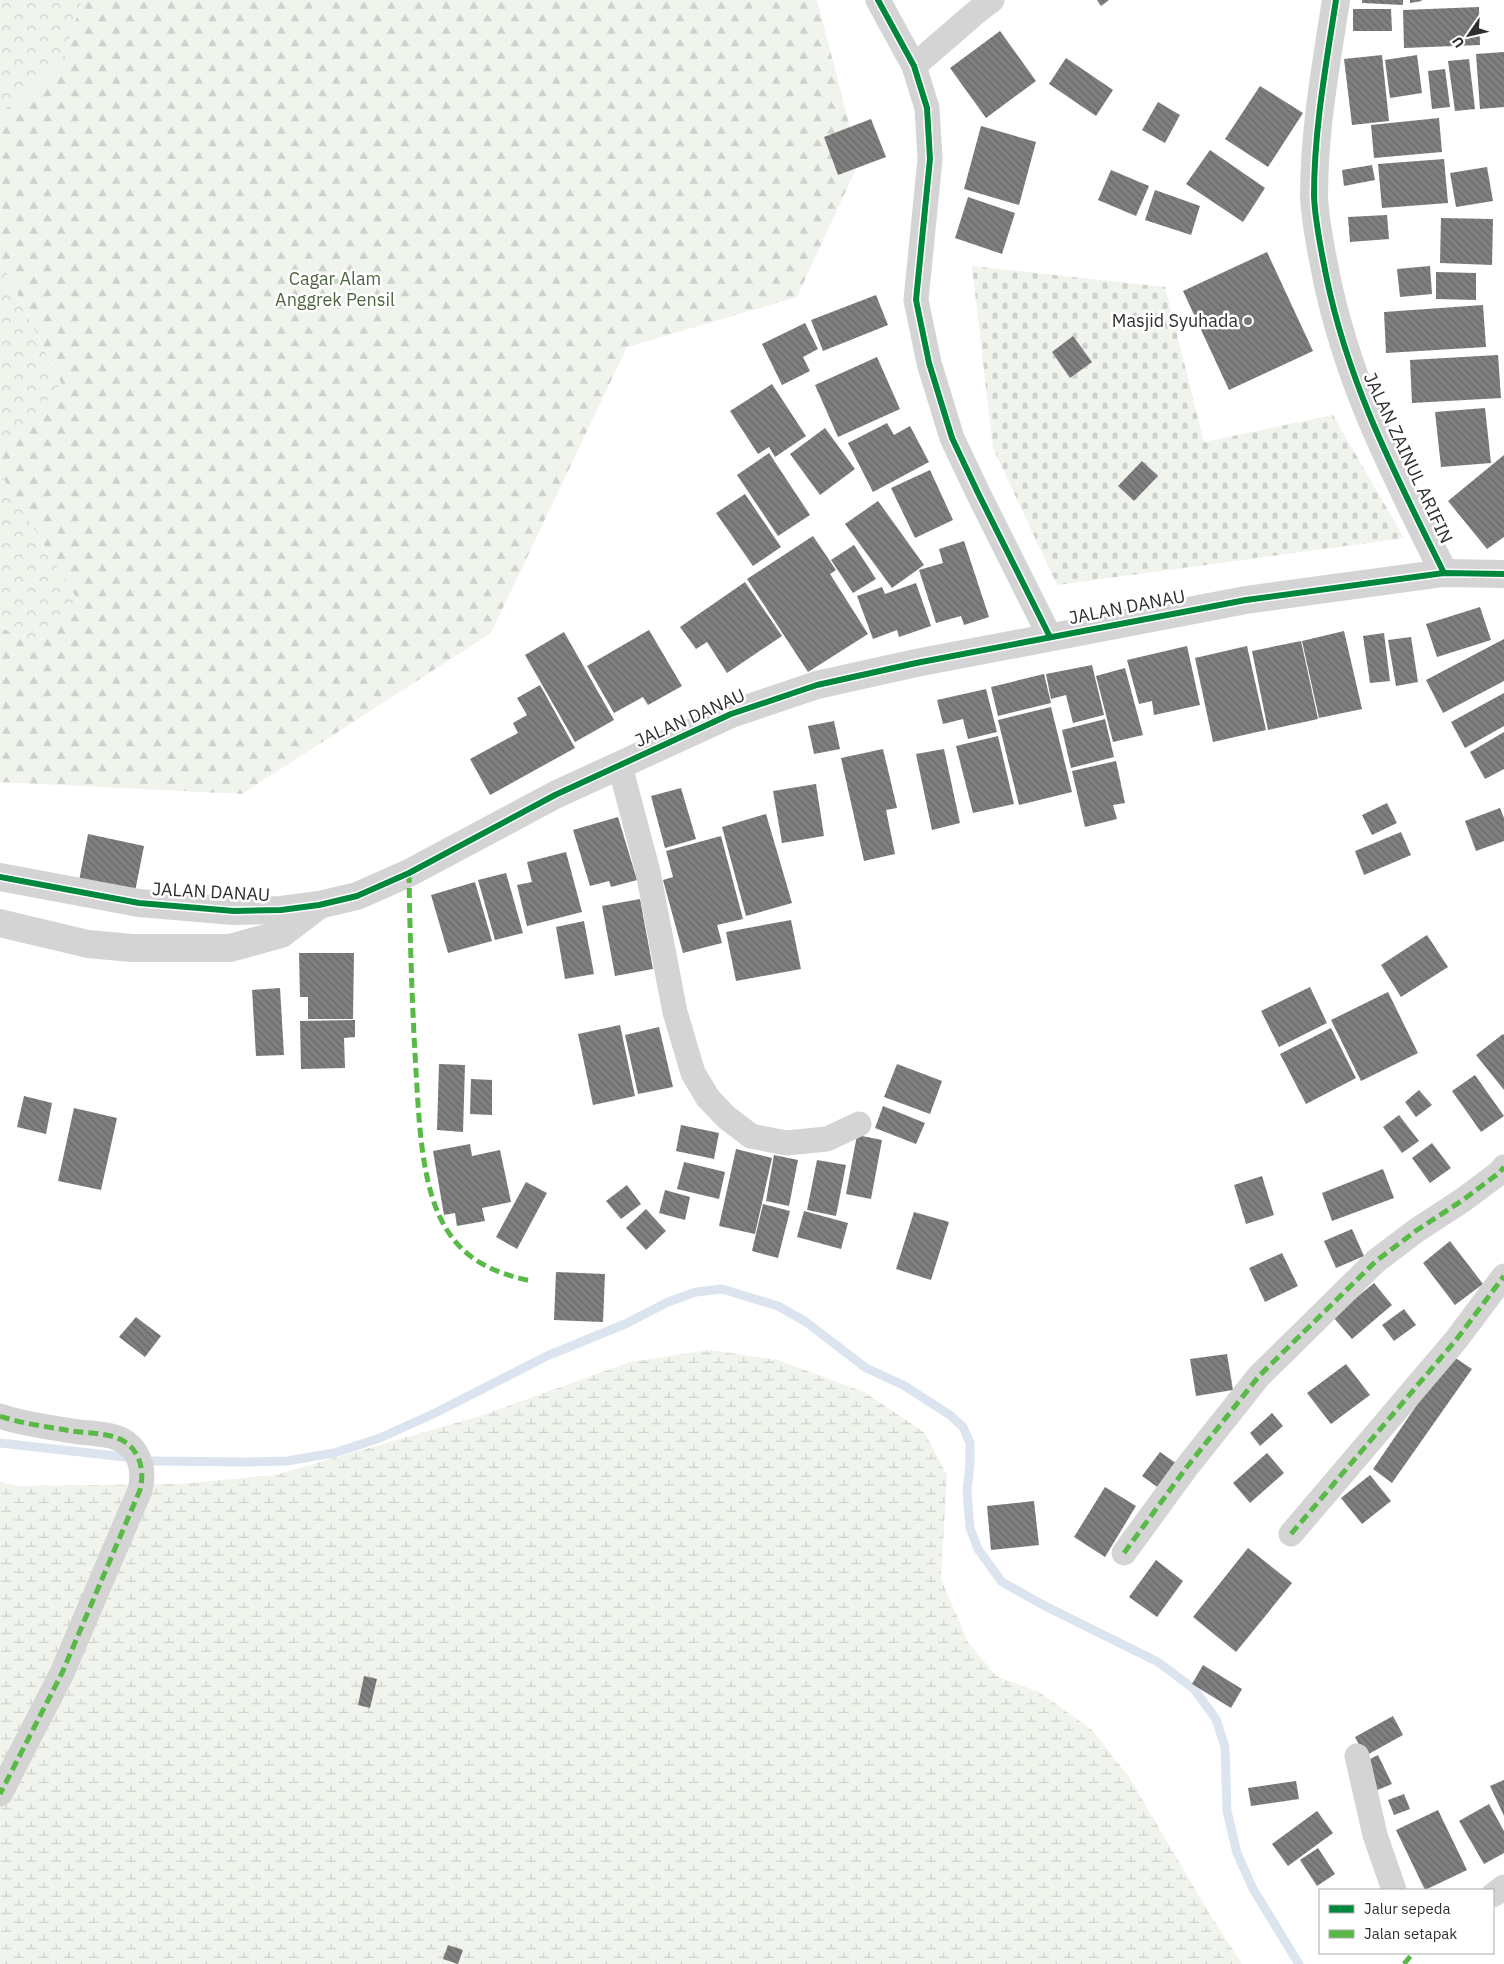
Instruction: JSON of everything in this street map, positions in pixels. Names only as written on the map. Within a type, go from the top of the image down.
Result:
[{"type":"street","points":[[878,0],[914,66],[927,108],[929,150],[925,215],[916,300],[929,363],[952,438],[1050,637]]},
{"type":"street","points":[[914,66],[992,0]]},
{"type":"street","name":"JALAN ZAINUL ARIFIN","points":[[1336,0],[1317,132],[1314,197],[1321,253],[1333,311],[1351,371],[1380,442],[1444,573]]},
{"type":"street","name":"JALAN DANAU","points":[[0,877],[139,903],[234,911],[281,910],[319,905],[357,896],[409,873],[555,795],[731,714],[817,685],[916,663],[1246,600],[1444,573],[1504,574]]},
{"type":"street","points":[[620,766],[648,872],[675,1012],[693,1073],[708,1098],[726,1117],[751,1136],[786,1143],[827,1140],[859,1124]]},
{"type":"street","name":"JALAN DANAU","points":[[0,923],[88,944],[132,948],[230,948],[282,934],[319,905]]},
{"type":"street","points":[[1124,1553],[1186,1468],[1259,1376],[1376,1261],[1418,1230],[1464,1200],[1504,1167]]},
{"type":"street","points":[[1292,1534],[1456,1340],[1504,1276]]},
{"type":"street","points":[[0,1416],[74,1432],[112,1436],[133,1448],[139,1457],[143,1469],[140,1490],[62,1673],[0,1794]]},
{"type":"street","points":[[1357,1756],[1375,1835],[1394,1889]]},
{"type":"green space","points":[[0,0],[82,0],[60,67],[0,113]]},
{"type":"green space","name":"Cagar Alam Anggrek Pensil","points":[[82,0],[817,0],[859,162],[797,297],[627,347],[491,633],[242,794],[0,782],[0,627],[30,642],[77,599],[0,473],[0,454],[61,383],[0,259],[0,113],[60,67]]},
{"type":"green space","points":[[0,259],[61,384],[0,454]]},
{"type":"green space","points":[[972,266],[1165,287],[1204,442],[1333,415],[1404,538],[1057,585],[993,448]]},
{"type":"green space","points":[[0,473],[77,599],[30,642],[0,627]]},
{"type":"green space","points":[[710,1350],[778,1360],[864,1392],[924,1432],[947,1475],[941,1579],[968,1642],[996,1676],[1039,1692],[1092,1730],[1129,1777],[1209,1913],[1242,1964],[0,1964],[0,1482],[16,1486],[180,1484],[275,1475],[480,1416],[630,1362]]},
{"type":"building","points":[[1097,0],[1109,0],[1101,6]]},
{"type":"building","points":[[1362,0],[1403,0],[1403,5],[1362,3]]},
{"type":"building","points":[[1410,0],[1421,0],[1422,1],[1410,3]]},
{"type":"building","points":[[1479,7],[1480,45],[1404,48],[1403,10]]},
{"type":"building","points":[[1353,9],[1391,9],[1392,31],[1353,31]]},
{"type":"building","points":[[1000,31],[1036,81],[986,118],[950,68]]},
{"type":"building","points":[[1504,52],[1504,107],[1480,109],[1476,54]]},
{"type":"building","points":[[1382,55],[1389,121],[1352,125],[1344,59]]},
{"type":"building","points":[[1417,55],[1422,93],[1390,98],[1385,60]]},
{"type":"building","points":[[1066,58],[1113,90],[1096,116],[1049,84]]},
{"type":"building","points":[[1469,59],[1475,109],[1455,111],[1448,61]]},
{"type":"building","points":[[1445,69],[1450,107],[1432,109],[1428,71]]},
{"type":"building","points":[[1260,86],[1303,113],[1268,167],[1225,139]]},
{"type":"building","points":[[1158,102],[1180,115],[1165,143],[1142,130]]},
{"type":"building","points":[[1439,118],[1442,152],[1374,158],[1371,125]]},
{"type":"building","points":[[871,119],[886,157],[838,175],[824,137]]},
{"type":"building","points":[[981,126],[1036,142],[1019,205],[964,189]]},
{"type":"building","points":[[1210,150],[1265,188],[1243,222],[1186,184]]},
{"type":"building","points":[[1444,159],[1448,203],[1382,208],[1378,164]]},
{"type":"building","points":[[1372,165],[1375,180],[1344,186],[1342,170]]},
{"type":"building","points":[[1487,167],[1493,201],[1456,207],[1450,173]]},
{"type":"building","points":[[1111,170],[1149,186],[1136,216],[1098,200]]},
{"type":"building","points":[[1155,190],[1200,206],[1191,235],[1145,220]]},
{"type":"building","points":[[968,197],[1015,213],[1002,254],[955,238]]},
{"type":"building","points":[[1387,215],[1389,239],[1350,242],[1348,217]]},
{"type":"building","points":[[1441,218],[1493,219],[1492,265],[1440,263]]},
{"type":"building","name":"Masjid Syuhada","points":[[1267,252],[1313,351],[1229,390],[1183,291]]},
{"type":"building","points":[[1430,266],[1432,294],[1400,297],[1397,269]]},
{"type":"building","points":[[1436,272],[1476,273],[1476,300],[1436,299]]},
{"type":"building","points":[[876,295],[888,325],[823,351],[811,320]]},
{"type":"building","points":[[1483,305],[1486,347],[1386,353],[1384,312]]},
{"type":"building","points":[[805,323],[818,349],[803,357],[810,371],[782,385],[762,344]]},
{"type":"building","points":[[1073,336],[1092,362],[1070,378],[1052,352]]},
{"type":"building","points":[[1498,355],[1501,398],[1412,403],[1410,360]]},
{"type":"building","points":[[877,357],[900,409],[838,437],[815,385]]},
{"type":"building","points":[[772,384],[806,436],[775,457],[769,447],[758,454],[730,411]]},
{"type":"building","points":[[1485,408],[1491,463],[1441,467],[1435,412]]},
{"type":"building","points":[[887,423],[894,435],[910,426],[929,462],[873,492],[848,443]]},
{"type":"building","points":[[825,428],[855,469],[820,495],[790,454]]},
{"type":"building","points":[[769,453],[810,515],[778,536],[737,475]]},
{"type":"building","points":[[1504,455],[1504,537],[1487,549],[1448,501]]},
{"type":"building","points":[[1142,461],[1158,476],[1134,501],[1118,486]]},
{"type":"building","points":[[930,470],[953,520],[915,538],[891,488]]},
{"type":"building","points":[[745,494],[781,547],[753,566],[716,513]]},
{"type":"building","points":[[878,501],[924,565],[892,588],[845,524]]},
{"type":"building","points":[[813,536],[836,570],[830,574],[868,634],[808,672],[747,579]]},
{"type":"building","points":[[964,541],[989,617],[964,625],[961,616],[936,623],[919,570],[943,563],[939,549]]},
{"type":"building","points":[[854,545],[876,579],[853,593],[831,560]]},
{"type":"building","points":[[745,582],[782,636],[727,673],[707,642],[696,649],[680,627]]},
{"type":"building","points":[[916,583],[931,626],[899,637],[897,630],[873,639],[857,596],[882,587],[885,594]]},
{"type":"building","points":[[1480,607],[1491,640],[1437,657],[1426,624]]},
{"type":"building","points":[[649,630],[682,686],[648,705],[643,697],[614,713],[587,666]]},
{"type":"building","points":[[1344,631],[1362,709],[1319,718],[1302,641]]},
{"type":"building","points":[[564,632],[614,720],[575,742],[525,655]]},
{"type":"building","points":[[1384,633],[1390,681],[1370,683],[1363,636]]},
{"type":"building","points":[[1411,637],[1418,682],[1396,686],[1388,640]]},
{"type":"building","points":[[1504,639],[1504,681],[1443,713],[1426,680]]},
{"type":"building","points":[[1301,641],[1318,719],[1268,730],[1252,651]]},
{"type":"building","points":[[1187,646],[1200,705],[1154,715],[1152,701],[1139,704],[1127,660]]},
{"type":"building","points":[[1247,646],[1266,730],[1213,742],[1195,658]]},
{"type":"building","points":[[1092,665],[1104,715],[1073,723],[1066,695],[1051,699],[1046,674]]},
{"type":"building","points":[[1125,668],[1143,735],[1113,742],[1096,676]]},
{"type":"building","points":[[1044,674],[1051,703],[998,716],[991,687]]},
{"type":"building","points":[[540,685],[575,748],[490,795],[470,759],[518,733],[513,723],[527,715],[517,698]]},
{"type":"building","points":[[986,689],[997,732],[968,739],[963,719],[943,724],[937,700]]},
{"type":"building","points":[[1504,693],[1504,726],[1465,748],[1451,722]]},
{"type":"building","points":[[1051,707],[1072,792],[1019,805],[998,720]]},
{"type":"building","points":[[1105,719],[1114,757],[1071,768],[1062,730]]},
{"type":"building","points":[[834,721],[840,749],[814,754],[808,726]]},
{"type":"building","points":[[1504,732],[1504,769],[1485,779],[1470,752]]},
{"type":"building","points":[[998,736],[1014,804],[973,813],[956,746]]},
{"type":"building","points":[[883,749],[897,808],[886,810],[895,854],[864,861],[841,758]]},
{"type":"building","points":[[944,749],[960,823],[932,830],[916,754]]},
{"type":"building","points":[[1116,761],[1125,803],[1113,805],[1117,819],[1085,827],[1072,771]]},
{"type":"building","points":[[816,784],[824,836],[782,843],[773,791]]},
{"type":"building","points":[[681,788],[696,839],[665,848],[651,796]]},
{"type":"building","points":[[1387,803],[1397,823],[1372,835],[1362,815]]},
{"type":"building","points":[[1500,808],[1504,818],[1504,841],[1476,851],[1465,821]]},
{"type":"building","points":[[766,814],[792,903],[746,916],[722,827]]},
{"type":"building","points":[[618,817],[637,880],[611,887],[609,881],[590,886],[573,830]]},
{"type":"building","points":[[1401,832],[1411,855],[1364,875],[1355,851]]},
{"type":"building","points":[[88,834],[144,846],[134,897],[78,886]]},
{"type":"building","points":[[721,836],[743,919],[717,925],[722,943],[683,953],[663,880],[673,877],[666,851]]},
{"type":"building","points":[[566,852],[582,912],[527,926],[517,885],[532,882],[527,862]]},
{"type":"building","points":[[506,873],[523,933],[495,940],[478,880]]},
{"type":"building","points":[[475,882],[492,941],[448,953],[431,895]]},
{"type":"building","points":[[640,899],[653,969],[615,976],[602,906]]},
{"type":"building","points":[[791,920],[801,969],[736,981],[726,932]]},
{"type":"building","points":[[584,921],[594,974],[565,979],[556,927]]},
{"type":"building","points":[[1427,935],[1448,967],[1401,997],[1381,965]]},
{"type":"building","points":[[299,953],[354,953],[353,1019],[308,1019],[308,997],[300,997]]},
{"type":"building","points":[[1310,987],[1327,1023],[1279,1047],[1261,1011]]},
{"type":"building","points":[[280,988],[284,1055],[256,1056],[252,990]]},
{"type":"building","points":[[1388,992],[1418,1053],[1361,1081],[1331,1020]]},
{"type":"building","points":[[355,1020],[355,1037],[344,1038],[345,1068],[301,1069],[300,1021]]},
{"type":"building","points":[[620,1025],[635,1096],[593,1105],[578,1034]]},
{"type":"building","points":[[659,1027],[673,1087],[638,1094],[625,1035]]},
{"type":"building","points":[[1331,1028],[1356,1078],[1306,1104],[1280,1054]]},
{"type":"building","points":[[1504,1035],[1504,1090],[1476,1055]]},
{"type":"building","points":[[439,1064],[465,1065],[463,1132],[437,1130]]},
{"type":"building","points":[[897,1064],[942,1081],[930,1114],[884,1097]]},
{"type":"building","points":[[1475,1075],[1504,1116],[1481,1132],[1452,1091]]},
{"type":"building","points":[[471,1079],[492,1080],[492,1115],[470,1114]]},
{"type":"building","points":[[1419,1090],[1432,1105],[1416,1117],[1405,1102]]},
{"type":"building","points":[[24,1096],[52,1103],[46,1134],[17,1127]]},
{"type":"building","points":[[883,1106],[925,1123],[916,1144],[875,1128]]},
{"type":"building","points":[[74,1108],[117,1118],[101,1190],[58,1181]]},
{"type":"building","points":[[1399,1115],[1419,1141],[1402,1153],[1383,1127]]},
{"type":"building","points":[[681,1125],[719,1133],[714,1159],[676,1151]]},
{"type":"building","points":[[857,1135],[882,1140],[871,1199],[846,1194]]},
{"type":"building","points":[[1432,1143],[1451,1168],[1430,1183],[1412,1158]]},
{"type":"building","points":[[470,1144],[472,1156],[500,1150],[511,1202],[482,1208],[485,1221],[457,1226],[455,1213],[444,1215],[433,1151]]},
{"type":"building","points":[[736,1149],[772,1158],[755,1234],[719,1226]]},
{"type":"building","points":[[774,1155],[798,1160],[789,1206],[766,1201]]},
{"type":"building","points":[[817,1160],[846,1165],[836,1216],[807,1210]]},
{"type":"building","points":[[684,1162],[725,1172],[719,1199],[677,1189]]},
{"type":"building","points":[[1383,1169],[1394,1198],[1332,1221],[1322,1193]]},
{"type":"building","points":[[1262,1176],[1274,1215],[1246,1224],[1234,1185]]},
{"type":"building","points":[[526,1182],[547,1193],[517,1249],[496,1237]]},
{"type":"building","points":[[627,1185],[641,1204],[621,1219],[606,1201]]},
{"type":"building","points":[[665,1190],[690,1197],[685,1220],[659,1213]]},
{"type":"building","points":[[763,1204],[790,1211],[778,1258],[752,1251]]},
{"type":"building","points":[[646,1209],[666,1231],[646,1250],[626,1228]]},
{"type":"building","points":[[804,1211],[848,1223],[841,1249],[797,1237]]},
{"type":"building","points":[[914,1212],[949,1222],[931,1280],[896,1269]]},
{"type":"building","points":[[1352,1229],[1364,1256],[1336,1268],[1324,1241]]},
{"type":"building","points":[[1450,1241],[1483,1284],[1455,1305],[1423,1263]]},
{"type":"building","points":[[1282,1253],[1298,1286],[1265,1302],[1249,1268]]},
{"type":"building","points":[[556,1272],[605,1274],[603,1322],[554,1320]]},
{"type":"building","points":[[1374,1283],[1392,1305],[1352,1339],[1333,1317]]},
{"type":"building","points":[[1404,1309],[1416,1325],[1394,1341],[1382,1325]]},
{"type":"building","points":[[136,1317],[161,1336],[145,1357],[119,1337]]},
{"type":"building","points":[[1227,1354],[1233,1390],[1196,1396],[1190,1359]]},
{"type":"building","points":[[1451,1355],[1472,1369],[1392,1483],[1373,1469]]},
{"type":"building","points":[[1346,1364],[1370,1395],[1331,1424],[1307,1393]]},
{"type":"building","points":[[1272,1413],[1283,1426],[1260,1446],[1250,1433]]},
{"type":"building","points":[[1160,1452],[1180,1466],[1163,1491],[1142,1476]]},
{"type":"building","points":[[1267,1453],[1284,1473],[1250,1503],[1233,1483]]},
{"type":"building","points":[[1370,1475],[1391,1501],[1362,1524],[1341,1498]]},
{"type":"building","points":[[1105,1487],[1136,1506],[1105,1557],[1074,1537]]},
{"type":"building","points":[[1034,1501],[1039,1545],[991,1550],[987,1506]]},
{"type":"building","points":[[1248,1548],[1292,1583],[1236,1652],[1193,1617]]},
{"type":"building","points":[[1156,1560],[1183,1581],[1157,1617],[1129,1597]]},
{"type":"building","points":[[1203,1665],[1242,1689],[1231,1708],[1192,1684]]},
{"type":"building","points":[[364,1676],[377,1679],[370,1708],[358,1705]]},
{"type":"building","points":[[1393,1716],[1403,1735],[1365,1756],[1355,1737]]},
{"type":"building","points":[[1378,1755],[1392,1784],[1375,1791],[1362,1763]]},
{"type":"building","points":[[1504,1780],[1504,1816],[1490,1786]]},
{"type":"building","points":[[1296,1781],[1299,1799],[1251,1806],[1248,1788]]},
{"type":"building","points":[[1404,1794],[1410,1809],[1394,1815],[1388,1800]]},
{"type":"building","points":[[1489,1804],[1504,1831],[1504,1853],[1484,1864],[1459,1821]]},
{"type":"building","points":[[1438,1810],[1467,1870],[1425,1889],[1396,1830]]},
{"type":"building","points":[[1317,1811],[1333,1833],[1288,1866],[1272,1844]]},
{"type":"building","points":[[1318,1848],[1335,1874],[1317,1886],[1300,1860]]},
{"type":"building","points":[[448,1945],[463,1950],[458,1964],[443,1959]]},
{"type":"waterway","points":[[152,1461],[287,1461],[334,1453],[380,1438],[435,1413],[547,1356],[625,1324],[668,1302],[696,1292],[722,1289],[778,1306],[806,1322],[866,1368],[903,1385],[950,1415],[963,1427],[970,1443],[967,1492],[970,1528],[978,1549],[1002,1582],[1047,1607],[1158,1662],[1194,1689],[1216,1719],[1225,1747],[1227,1811],[1237,1853],[1253,1889],[1299,1964]]},
{"type":"waterway","points":[[0,1443],[125,1457]]},
{"type":"marked path","points":[[409,873],[412,997],[418,1110],[423,1154],[432,1195],[438,1214],[447,1230],[455,1241],[473,1258],[507,1275],[532,1281]]},
{"type":"marked path","points":[[1124,1553],[1186,1468],[1259,1376],[1376,1261],[1417,1230],[1463,1200],[1499,1173],[1504,1167]]},
{"type":"marked path","points":[[1291,1534],[1456,1340],[1504,1276]]},
{"type":"marked path","points":[[0,1416],[36,1425],[106,1435],[120,1439],[133,1449],[138,1456],[142,1472],[140,1490],[62,1673],[0,1794]]},
{"type":"marked path","points":[[1404,1964],[1412,1954]]},
{"type":"cycle path","points":[[878,0],[914,66],[927,108],[930,159],[916,300],[929,363],[952,438],[1050,637]]},
{"type":"cycle path","points":[[1336,0],[1321,98],[1316,147],[1314,196],[1320,245],[1335,315],[1360,391],[1391,464],[1444,573]]},
{"type":"cycle path","points":[[0,877],[139,903],[234,911],[281,910],[319,905],[357,896],[409,873],[555,795],[731,714],[817,685],[916,663],[1246,600],[1444,573],[1504,574]]},
{"type":"place","name":"Masjid Syuhada","points":[[1248,321]]}]
